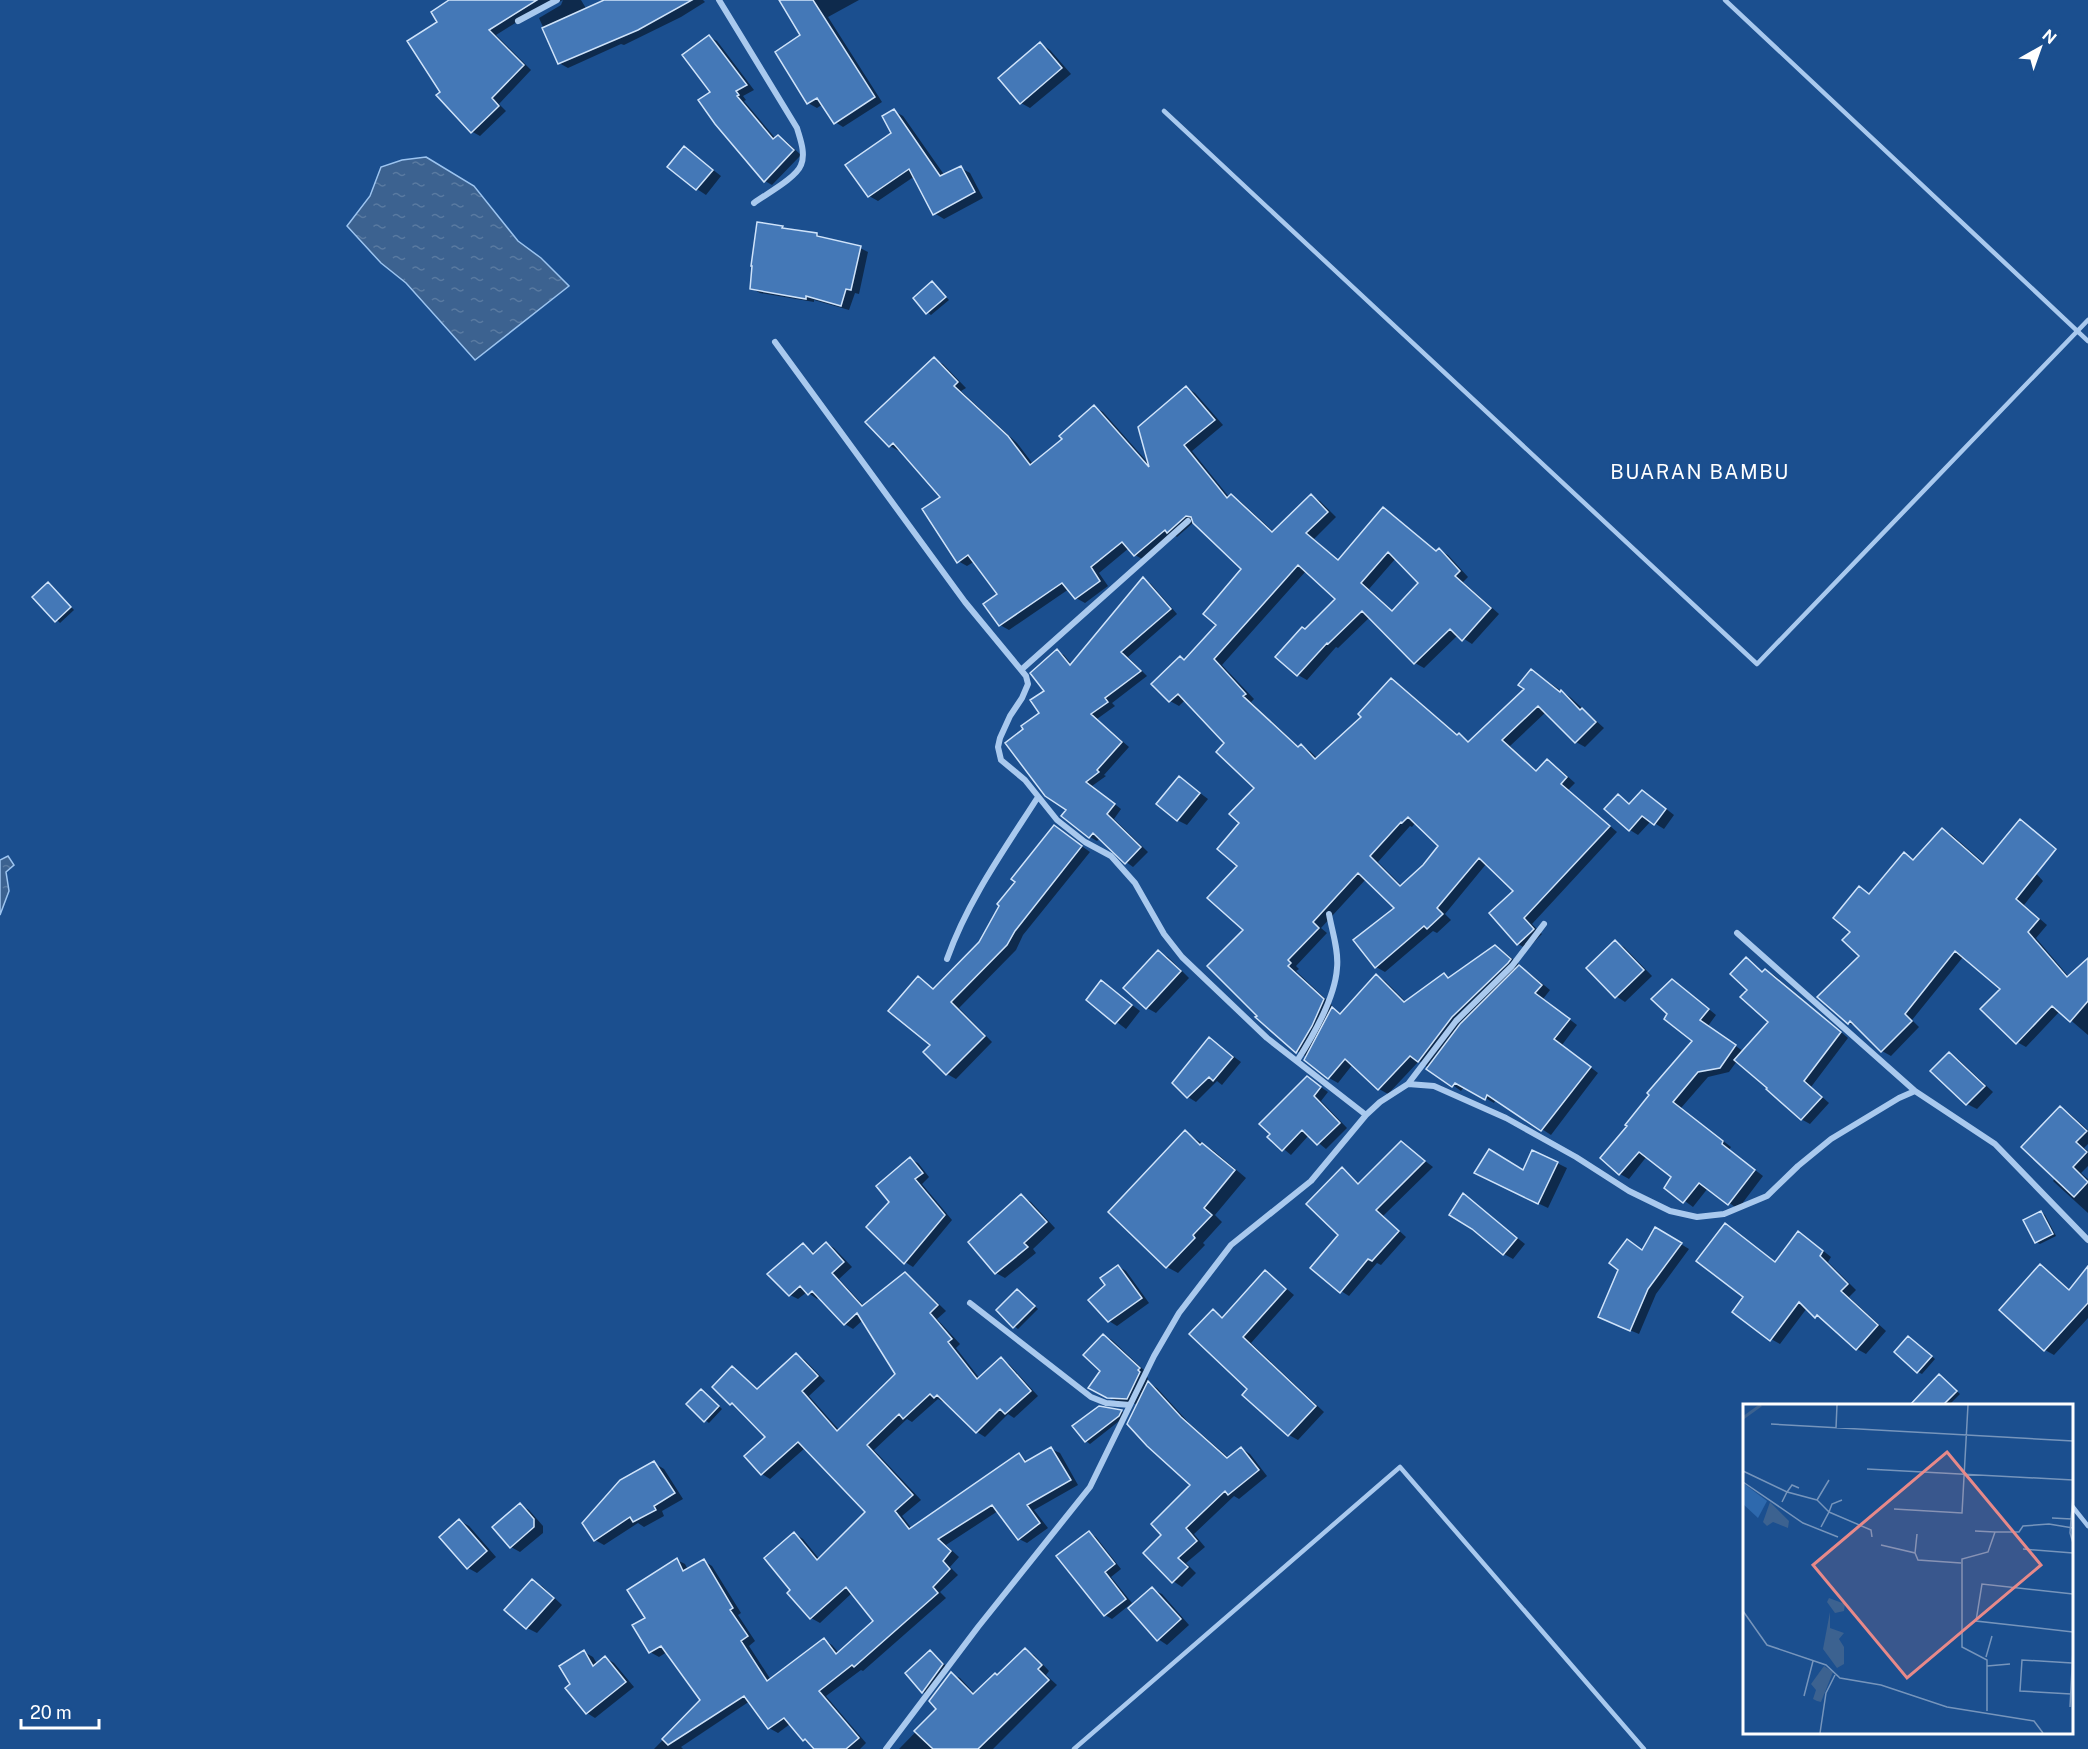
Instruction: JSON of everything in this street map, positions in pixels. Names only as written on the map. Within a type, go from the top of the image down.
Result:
[{"type":"street","points":[[518,21],[557,0]]},
{"type":"street","points":[[719,0],[797,128],[803,150],[802,163],[797,172],[754,203]]},
{"type":"street","points":[[775,342],[965,602],[1026,676],[1028,684],[1022,698],[999,738],[998,747],[1001,760],[1025,780],[1057,820],[1085,842],[1111,856],[1136,884],[1164,934],[1182,957],[1267,1038],[1366,1115]]},
{"type":"street","points":[[1021,670],[1188,520]]},
{"type":"street","points":[[947,959],[973,897],[1038,797]]},
{"type":"street","points":[[1296,1061],[1310,1040],[1335,984],[1338,967],[1329,914]]},
{"type":"street","points":[[886,1749],[978,1627],[1090,1487],[1154,1356],[1179,1313],[1231,1245],[1311,1181],[1366,1115],[1380,1102],[1408,1084],[1456,1021],[1512,966],[1544,924]]},
{"type":"street","points":[[1737,933],[1915,1091],[1995,1144],[2088,1240]]},
{"type":"street","points":[[1408,1084],[1434,1086],[1476,1103],[1567,1152],[1629,1191],[1670,1211],[1697,1217],[1724,1214],[1767,1196],[1831,1139],[1899,1098],[1915,1091]]},
{"type":"street","points":[[970,1303],[1091,1397],[1106,1403],[1130,1405]]},
{"type":"lane","points":[[1725,0],[2088,341]]},
{"type":"lane","points":[[1164,111],[1757,664],[2088,320]]},
{"type":"lane","points":[[1074,1749],[1400,1467],[1644,1749]]},
{"type":"lane","points":[[2073,1507],[2088,1527]]},
{"type":"water","points":[[426,157],[474,186],[518,241],[541,258],[569,286],[475,360],[406,283],[381,263],[347,226],[370,196],[381,167],[402,160]]},
{"type":"water","points":[[8,856],[14,865],[6,872],[9,891],[0,915],[0,860]]},
{"type":"building","points":[[449,0],[537,0],[489,30],[524,65],[492,98],[499,106],[471,133],[436,95],[440,92],[407,41],[437,22],[431,12]]},
{"type":"building","points":[[604,0],[692,0],[638,30],[558,64],[542,28]]},
{"type":"building","points":[[779,0],[813,0],[875,97],[834,124],[817,98],[807,104],[775,52],[800,35]]},
{"type":"building","points":[[709,35],[747,85],[736,91],[739,95],[737,96],[773,139],[778,135],[794,150],[764,182],[715,124],[698,100],[710,92],[682,55]]},
{"type":"building","points":[[1040,42],[1062,68],[1020,104],[998,78]]},
{"type":"building","points":[[894,109],[940,176],[961,166],[975,192],[933,215],[909,169],[868,197],[845,165],[891,133],[882,116]]},
{"type":"building","points":[[684,146],[713,170],[696,190],[667,167]]},
{"type":"building","points":[[757,222],[817,233],[817,236],[861,246],[851,290],[846,289],[841,306],[806,296],[806,299],[750,289]]},
{"type":"building","points":[[932,281],[946,297],[926,314],[913,298]]},
{"type":"building","points":[[934,357],[958,382],[954,386],[1008,436],[1030,465],[1062,439],[1059,436],[1094,405],[1149,467],[1138,427],[1186,386],[1215,420],[1184,445],[1227,498],[1231,494],[1272,532],[1311,494],[1328,512],[1306,533],[1338,560],[1383,507],[1436,551],[1439,548],[1460,571],[1455,576],[1491,608],[1462,641],[1450,629],[1414,664],[1362,611],[1327,643],[1297,676],[1275,657],[1302,627],[1305,629],[1335,599],[1298,565],[1214,659],[1246,694],[1243,696],[1298,747],[1301,744],[1315,759],[1361,717],[1358,714],[1391,678],[1468,742],[1524,689],[1518,685],[1531,669],[1560,692],[1561,690],[1580,710],[1582,708],[1596,722],[1575,743],[1538,706],[1502,740],[1536,771],[1547,759],[1567,777],[1561,784],[1610,826],[1524,918],[1534,929],[1517,945],[1489,913],[1513,891],[1479,858],[1437,908],[1443,914],[1427,929],[1424,926],[1375,968],[1353,940],[1394,908],[1358,873],[1313,922],[1319,928],[1288,960],[1291,963],[1288,966],[1324,999],[1296,1053],[1255,1017],[1257,1016],[1207,966],[1243,930],[1207,898],[1237,866],[1217,849],[1239,823],[1229,814],[1254,788],[1216,752],[1224,743],[1178,694],[1169,702],[1151,684],[1180,656],[1184,660],[1216,625],[1203,614],[1241,569],[1193,523],[1191,517],[1186,516],[1167,533],[1165,530],[1134,556],[1122,542],[1091,567],[1100,581],[1075,599],[1062,583],[999,626],[983,604],[997,594],[968,555],[957,563],[922,509],[940,497],[893,443],[889,447],[865,422]],"holes":[[[1388,552],[1418,583],[1392,611],[1361,583]],[[1408,817],[1438,846],[1423,865],[1400,886],[1370,856]]]},
{"type":"building","points":[[1143,577],[1171,609],[1121,652],[1141,671],[1105,698],[1108,702],[1091,714],[1122,742],[1097,770],[1099,772],[1086,782],[1115,804],[1107,814],[1141,847],[1125,864],[1093,833],[1089,838],[1061,816],[1066,810],[1045,796],[1005,743],[1023,729],[1021,726],[1039,713],[1030,700],[1044,691],[1030,673],[1057,649],[1070,665]]},
{"type":"building","points":[[48,582],[71,607],[55,622],[32,597]]},
{"type":"building","points":[[1179,776],[1200,793],[1177,821],[1156,804]]},
{"type":"building","points":[[1642,790],[1666,809],[1654,825],[1642,816],[1629,831],[1604,809],[1618,794],[1629,804]]},
{"type":"building","points":[[2020,819],[2056,849],[2016,899],[2039,919],[2028,932],[2067,977],[2088,958],[2088,1001],[2070,1022],[2052,1006],[2016,1044],[1980,1009],[2000,989],[1955,951],[1905,1014],[1912,1021],[1881,1052],[1850,1021],[1848,1024],[1817,997],[1859,956],[1842,940],[1850,932],[1833,918],[1859,886],[1869,894],[1904,852],[1913,860],[1942,828],[1983,864]]},
{"type":"building","points":[[1054,825],[1082,846],[1015,931],[1007,945],[951,1002],[985,1036],[946,1075],[923,1052],[930,1045],[888,1011],[918,976],[933,989],[979,942],[999,906],[997,904],[1015,882],[1011,879]]},
{"type":"building","points":[[1615,940],[1644,970],[1615,998],[1586,968]]},
{"type":"building","points":[[1495,945],[1511,959],[1508,963],[1452,1017],[1418,1062],[1410,1056],[1378,1090],[1345,1059],[1328,1079],[1304,1060],[1332,1007],[1340,1014],[1376,974],[1404,1002],[1444,973],[1448,978]]},
{"type":"building","points":[[1158,950],[1181,971],[1146,1009],[1123,988]]},
{"type":"building","points":[[1746,957],[1762,972],[1765,969],[1841,1032],[1804,1081],[1822,1097],[1801,1120],[1734,1060],[1768,1022],[1740,997],[1747,990],[1730,974]]},
{"type":"building","points":[[1519,965],[1542,985],[1535,993],[1570,1019],[1554,1039],[1591,1067],[1541,1131],[1487,1095],[1485,1100],[1455,1083],[1452,1087],[1426,1069],[1460,1024]]},
{"type":"building","points":[[1672,979],[1709,1009],[1700,1020],[1736,1045],[1720,1068],[1698,1072],[1673,1102],[1723,1141],[1722,1144],[1755,1170],[1728,1205],[1699,1183],[1683,1203],[1664,1188],[1671,1177],[1639,1152],[1619,1175],[1600,1158],[1627,1126],[1625,1125],[1649,1095],[1647,1093],[1692,1041],[1664,1019],[1667,1014],[1651,999]]},
{"type":"building","points":[[1101,980],[1132,1005],[1115,1024],[1086,1000]]},
{"type":"building","points":[[1209,1037],[1233,1057],[1213,1081],[1209,1077],[1187,1098],[1172,1083]]},
{"type":"building","points":[[1949,1052],[1985,1086],[1966,1105],[1930,1071]]},
{"type":"building","points":[[1307,1076],[1321,1087],[1314,1096],[1340,1123],[1317,1145],[1302,1130],[1282,1151],[1267,1137],[1270,1134],[1259,1124]]},
{"type":"building","points":[[2060,1106],[2087,1131],[2076,1142],[2087,1152],[2073,1167],[2088,1182],[2074,1197],[2021,1147]]},
{"type":"building","points":[[1185,1130],[1200,1145],[1202,1143],[1235,1170],[1204,1208],[1212,1215],[1193,1235],[1195,1238],[1166,1268],[1108,1212]]},
{"type":"building","points":[[1401,1141],[1425,1161],[1376,1210],[1399,1231],[1372,1261],[1368,1259],[1340,1293],[1310,1268],[1338,1235],[1306,1204],[1342,1167],[1358,1184]]},
{"type":"building","points":[[1489,1149],[1523,1170],[1532,1150],[1558,1162],[1538,1204],[1474,1173]]},
{"type":"building","points":[[910,1157],[923,1173],[915,1179],[945,1215],[904,1264],[866,1227],[889,1202],[876,1186]]},
{"type":"building","points":[[1463,1193],[1517,1238],[1503,1255],[1472,1229],[1449,1215]]},
{"type":"building","points":[[1021,1194],[1047,1222],[1024,1243],[1028,1247],[995,1274],[968,1242]]},
{"type":"building","points":[[2041,1211],[2053,1234],[2035,1243],[2023,1220]]},
{"type":"building","points":[[1725,1223],[1775,1262],[1798,1231],[1823,1251],[1820,1256],[1848,1284],[1841,1291],[1878,1325],[1856,1350],[1817,1315],[1815,1318],[1799,1302],[1770,1341],[1732,1312],[1743,1297],[1696,1261]]},
{"type":"building","points":[[1655,1227],[1682,1243],[1648,1289],[1630,1331],[1598,1317],[1618,1270],[1609,1263],[1627,1239],[1642,1250]]},
{"type":"building","points":[[826,1242],[844,1262],[832,1273],[862,1306],[905,1272],[938,1305],[930,1313],[952,1339],[948,1342],[977,1379],[1001,1357],[1031,1391],[1005,1414],[1000,1409],[976,1433],[937,1395],[934,1398],[930,1394],[903,1419],[899,1414],[867,1445],[913,1495],[895,1511],[909,1529],[1019,1453],[1025,1462],[1051,1447],[1071,1480],[1027,1505],[1040,1523],[1018,1540],[992,1505],[938,1539],[951,1551],[943,1561],[950,1569],[933,1587],[938,1593],[854,1667],[852,1665],[819,1691],[859,1738],[846,1749],[814,1749],[805,1739],[803,1741],[784,1718],[768,1729],[744,1696],[668,1745],[662,1739],[700,1700],[661,1646],[649,1653],[632,1625],[645,1618],[627,1590],[677,1558],[683,1571],[704,1559],[733,1608],[730,1610],[748,1636],[741,1641],[767,1681],[824,1638],[836,1654],[873,1621],[846,1587],[810,1619],[787,1593],[790,1590],[764,1558],[794,1532],[817,1560],[865,1512],[798,1442],[761,1475],[744,1456],[765,1437],[732,1403],[730,1405],[712,1387],[732,1366],[757,1389],[796,1353],[818,1376],[802,1391],[837,1431],[895,1374],[857,1313],[844,1325],[812,1291],[808,1295],[800,1286],[789,1296],[767,1274],[803,1243],[813,1254]]},
{"type":"building","points":[[2040,1264],[2069,1290],[2088,1266],[2088,1303],[2044,1351],[1999,1310]]},
{"type":"building","points":[[1118,1265],[1142,1298],[1108,1322],[1088,1300],[1105,1285],[1100,1278]]},
{"type":"building","points":[[1265,1270],[1286,1289],[1243,1337],[1316,1406],[1288,1436],[1242,1395],[1247,1389],[1189,1334],[1213,1309],[1222,1318]]},
{"type":"building","points":[[1017,1289],[1035,1306],[1013,1328],[996,1310]]},
{"type":"building","points":[[1103,1334],[1140,1368],[1127,1399],[1107,1398],[1088,1388],[1100,1371],[1083,1355]]},
{"type":"building","points":[[1908,1336],[1932,1356],[1917,1373],[1894,1352]]},
{"type":"building","points":[[1939,1374],[1957,1391],[1944,1404],[1911,1404]]},
{"type":"building","points":[[1148,1381],[1181,1417],[1227,1458],[1241,1447],[1259,1470],[1228,1495],[1225,1491],[1186,1528],[1197,1541],[1178,1558],[1188,1567],[1172,1583],[1143,1553],[1161,1535],[1151,1524],[1190,1485],[1147,1446],[1127,1424]]},
{"type":"building","points":[[701,1389],[719,1406],[704,1422],[686,1404]]},
{"type":"building","points":[[1099,1406],[1122,1410],[1119,1416],[1085,1442],[1072,1426]]},
{"type":"building","points":[[654,1461],[675,1493],[654,1506],[656,1510],[633,1522],[630,1517],[594,1541],[582,1523],[620,1480]]},
{"type":"building","points":[[520,1503],[534,1519],[534,1527],[510,1548],[492,1527]]},
{"type":"building","points":[[459,1519],[487,1551],[467,1569],[439,1537]]},
{"type":"building","points":[[1089,1531],[1115,1564],[1105,1572],[1126,1599],[1104,1616],[1056,1556]]},
{"type":"building","points":[[532,1579],[554,1598],[526,1629],[504,1610]]},
{"type":"building","points":[[1152,1587],[1181,1619],[1157,1641],[1128,1608]]},
{"type":"building","points":[[1025,1648],[1042,1665],[1038,1669],[1049,1680],[978,1749],[933,1749],[914,1731],[936,1709],[929,1701],[951,1672],[973,1694]]},
{"type":"building","points":[[584,1650],[593,1666],[605,1656],[626,1682],[586,1714],[565,1688],[570,1684],[559,1666]]},
{"type":"building","points":[[930,1650],[943,1664],[922,1693],[905,1673]]},
{"type":"district","name":"BUARAN BAMBU","points":[[1700,472]]}]
